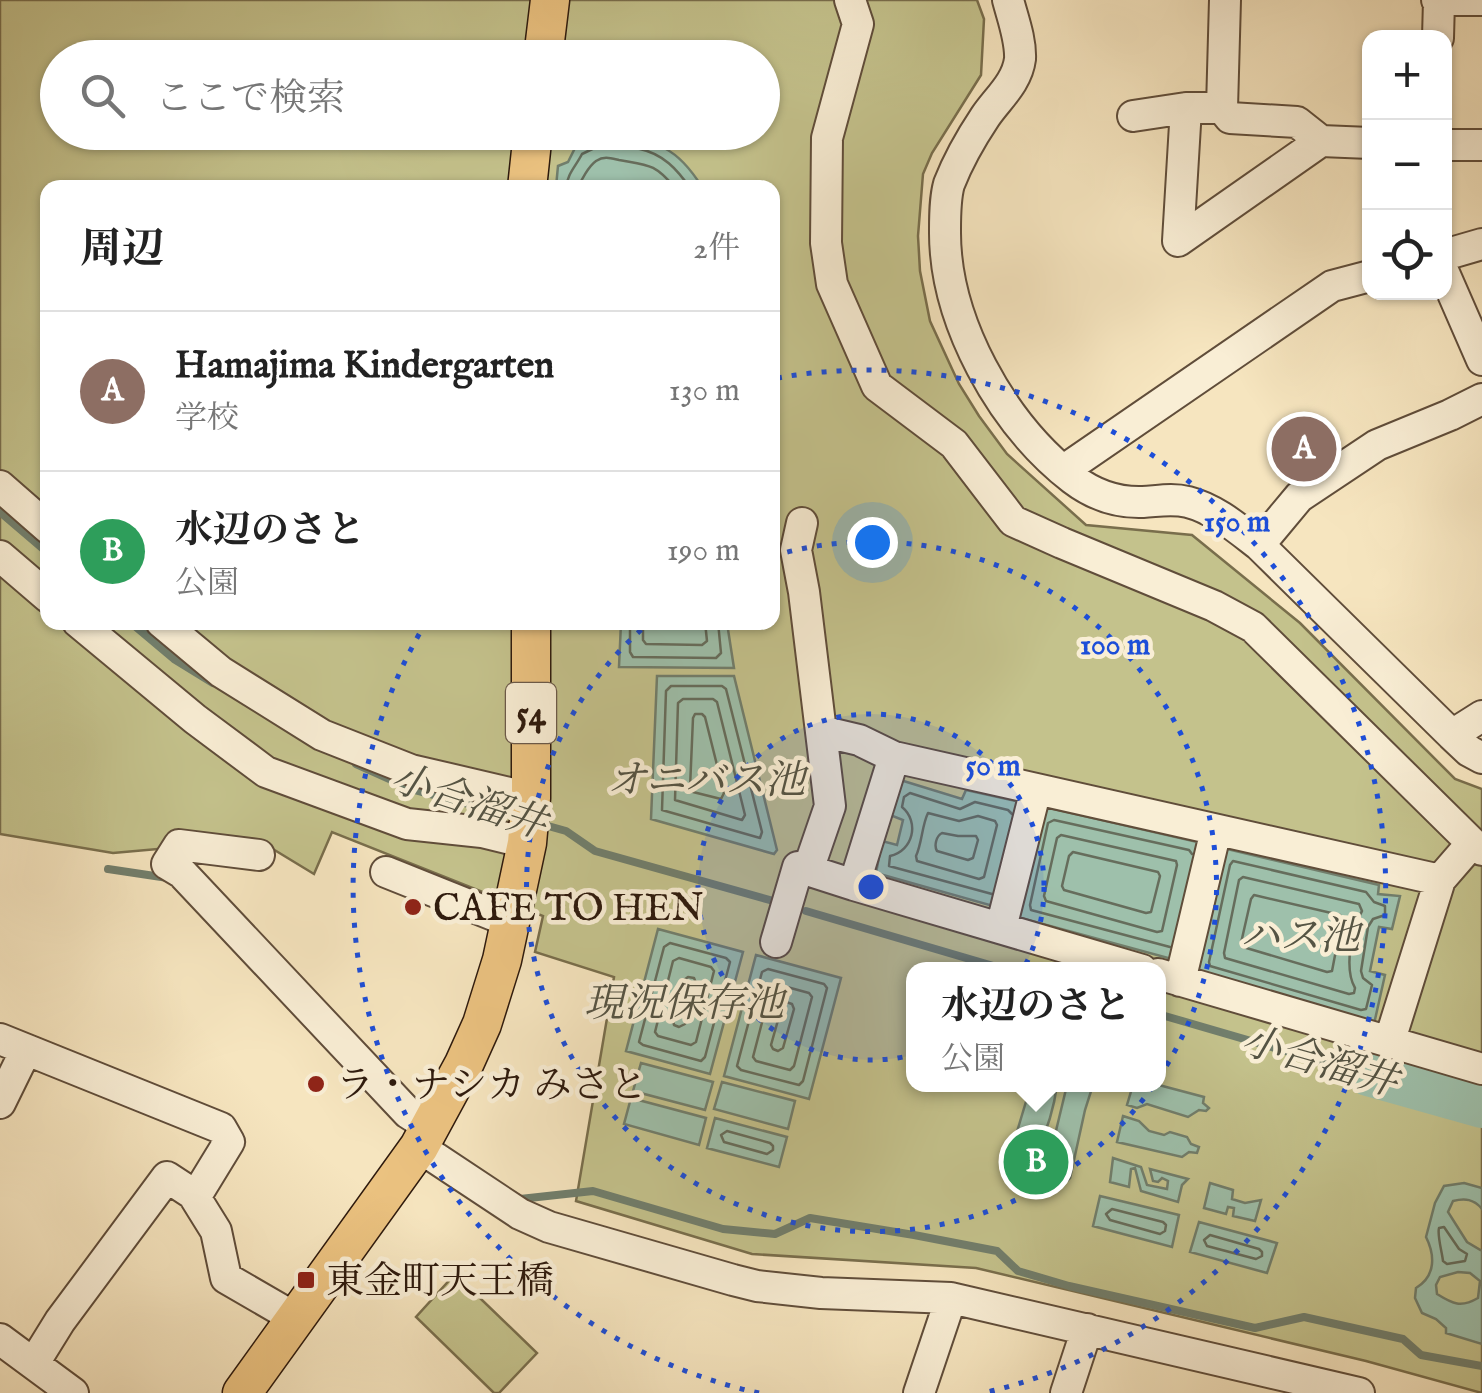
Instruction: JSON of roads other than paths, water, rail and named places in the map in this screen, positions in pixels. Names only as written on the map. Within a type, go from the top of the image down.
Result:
[{"type":"main road","points":[[545,40],[550,0]]},
{"type":"main road","points":[[528,180],[531,150]]},
{"type":"main road","name":"54","points":[[242,1393],[424,1137],[482,1024],[512,922],[529,820],[531,630]]},
{"type":"street","points":[[850,0],[858,24],[827,138],[826,243],[832,284],[878,386],[954,444],[1014,521],[1214,606],[1254,627],[1477,847],[1440,880],[1390,1042]]},
{"type":"street","points":[[1008,0],[1020,44],[1016,74],[986,116],[947,190],[945,260],[953,300],[992,385],[1041,451],[1072,478],[1106,498],[1144,502],[1167,499],[1207,508],[1236,527],[1469,751],[1482,758]]},
{"type":"street","points":[[1225,0],[1222,108],[1230,118],[1297,122],[1321,142]]},
{"type":"street","points":[[1438,30],[1438,0],[1482,0]]},
{"type":"street","points":[[1134,116],[1186,108],[1222,108]]},
{"type":"street","points":[[1186,108],[1178,241],[1321,142],[1362,143]]},
{"type":"street","points":[[1452,145],[1482,146]]},
{"type":"street","points":[[1452,253],[1482,244]]},
{"type":"street","points":[[1064,470],[1332,286],[1362,278]]},
{"type":"street","points":[[1452,292],[1482,360]]},
{"type":"street","points":[[1258,546],[1299,496],[1378,446],[1482,399]]},
{"type":"street","points":[[0,486],[40,521]]},
{"type":"street","points":[[802,523],[796,550],[830,806],[808,870]]},
{"type":"street","points":[[0,556],[40,590]]},
{"type":"street","points":[[88,630],[195,720],[266,772],[407,824],[482,832],[529,820]]},
{"type":"street","points":[[171,630],[221,672],[322,735],[529,820]]},
{"type":"street","points":[[1452,735],[1482,716]]},
{"type":"street","points":[[821,731],[859,740],[894,757],[1440,880]]},
{"type":"street","points":[[854,885],[894,757]]},
{"type":"street","points":[[1001,928],[1036,789]]},
{"type":"street","points":[[1216,830],[1169,978],[1482,1070]]},
{"type":"street","points":[[260,855],[179,845],[168,864],[182,874],[408,1114],[424,1137],[520,1214],[549,1227],[757,1286],[821,1294],[951,1298],[1359,1393]]},
{"type":"street","points":[[776,942],[798,867],[1115,962]]},
{"type":"street","points":[[386,872],[512,922]]},
{"type":"street","points":[[0,1103],[13,1044],[221,1128],[229,1142],[196,1196],[193,1194]]},
{"type":"street","points":[[34,1363],[60,1321],[167,1177],[193,1194],[216,1231],[226,1278],[295,1318]]},
{"type":"street","points":[[919,1393],[951,1298]]},
{"type":"street","points":[[1066,1393],[1087,1328]]},
{"type":"street","points":[[0,1339],[73,1393]]},
{"type":"water","points":[[574,150],[668,150],[697,180],[557,180],[558,166],[568,162]]},
{"type":"water","points":[[621,630],[728,630],[734,668],[619,667]]},
{"type":"water","name":"オニバス池","points":[[657,676],[734,676],[777,850],[774,854],[651,819]]},
{"type":"water","points":[[897,779],[962,799],[966,790],[1025,803],[1000,908],[876,873],[882,841],[897,845],[903,820],[890,815]]},
{"type":"water","name":"ハス池","points":[[1041,806],[1206,844],[1179,961],[1017,917]]},
{"type":"water","name":"ハス池","points":[[1223,848],[1379,885],[1378,894],[1400,896],[1392,929],[1379,927],[1370,971],[1385,975],[1374,1024],[1196,974]]},
{"type":"water","name":"現況保存池","points":[[658,929],[743,952],[710,1074],[626,1051]]},
{"type":"water","name":"現況保存池","points":[[756,955],[841,978],[809,1099],[724,1076]]},
{"type":"water","name":"現況保存池","points":[[641,1063],[713,1082],[705,1110],[633,1091]]},
{"type":"water","name":"現況保存池","points":[[722,1082],[795,1101],[788,1129],[714,1109]]},
{"type":"water","points":[[1166,1087],[1204,1097],[1203,1103],[1209,1108],[1188,1117],[1147,1104],[1137,1108],[1127,1105],[1131,1092],[1166,1092]]},
{"type":"water","points":[[1029,1092],[1056,1092],[1036,1155],[1022,1150],[1016,1135]]},
{"type":"water","points":[[1065,1092],[1091,1092],[1070,1178],[1062,1183],[1051,1178],[1048,1164]]},
{"type":"water","name":"現況保存池","points":[[631,1098],[706,1118],[699,1145],[624,1124]]},
{"type":"water","points":[[1123,1116],[1139,1121],[1149,1131],[1187,1137],[1199,1147],[1197,1153],[1189,1152],[1182,1157],[1117,1142]]},
{"type":"water","name":"現況保存池","points":[[715,1118],[787,1137],[779,1167],[707,1148]]},
{"type":"water","points":[[1113,1158],[1141,1167],[1147,1185],[1167,1189],[1168,1181],[1153,1181],[1150,1169],[1188,1179],[1182,1185],[1178,1202],[1141,1191],[1135,1168],[1131,1169],[1129,1187],[1110,1182]]},
{"type":"water","points":[[1210,1183],[1233,1190],[1232,1199],[1245,1203],[1261,1200],[1255,1221],[1233,1216],[1234,1208],[1228,1207],[1226,1214],[1204,1208]]},
{"type":"water","points":[[1464,1183],[1482,1188],[1482,1209],[1472,1201],[1461,1200],[1453,1201],[1448,1212],[1467,1242],[1482,1251],[1482,1344],[1446,1333],[1436,1319],[1422,1313],[1415,1298],[1416,1288],[1430,1271],[1432,1258],[1426,1237],[1444,1186]],"holes":[[[1470,1273],[1480,1281],[1478,1298],[1457,1304],[1437,1294],[1440,1277]]]},
{"type":"water","points":[[1100,1196],[1179,1215],[1172,1247],[1093,1226]]},
{"type":"water","points":[[1199,1222],[1277,1243],[1267,1273],[1190,1252]]},
{"type":"waterway","name":"小合溜井","points":[[0,512],[40,546]]},
{"type":"waterway","name":"小合溜井","points":[[140,630],[174,659],[213,683]]},
{"type":"waterway","name":"小合溜井","points":[[356,764],[414,790],[518,817]]},
{"type":"waterway","name":"小合溜井","points":[[541,824],[566,831],[595,851],[777,902]]},
{"type":"waterway","points":[[108,869],[168,878]]},
{"type":"waterway","name":"小合溜井","points":[[806,911],[980,962]]},
{"type":"waterway","name":"小合溜井","points":[[1166,1016],[1368,1075]]},
{"type":"waterway","name":"小合溜井","points":[[1368,1075],[1482,1107]]},
{"type":"waterway","points":[[514,1195],[520,1199],[593,1191],[723,1229],[775,1234],[810,1218],[914,1235],[997,1251],[1018,1271],[1069,1286],[1255,1328],[1304,1317],[1403,1339],[1421,1355],[1482,1366]]},
{"type":"place","name":"Hamajima Kindergarten","points":[[1304,449]]},
{"type":"place","name":"CAFE TO HEN","points":[[413,907]]},
{"type":"place","name":"ラ・ナシカ みさと","points":[[316,1084]]},
{"type":"place","name":"水辺のさと","points":[[1036,1162]]},
{"type":"place","name":"東金町天王橋","points":[[306,1280]]}]
